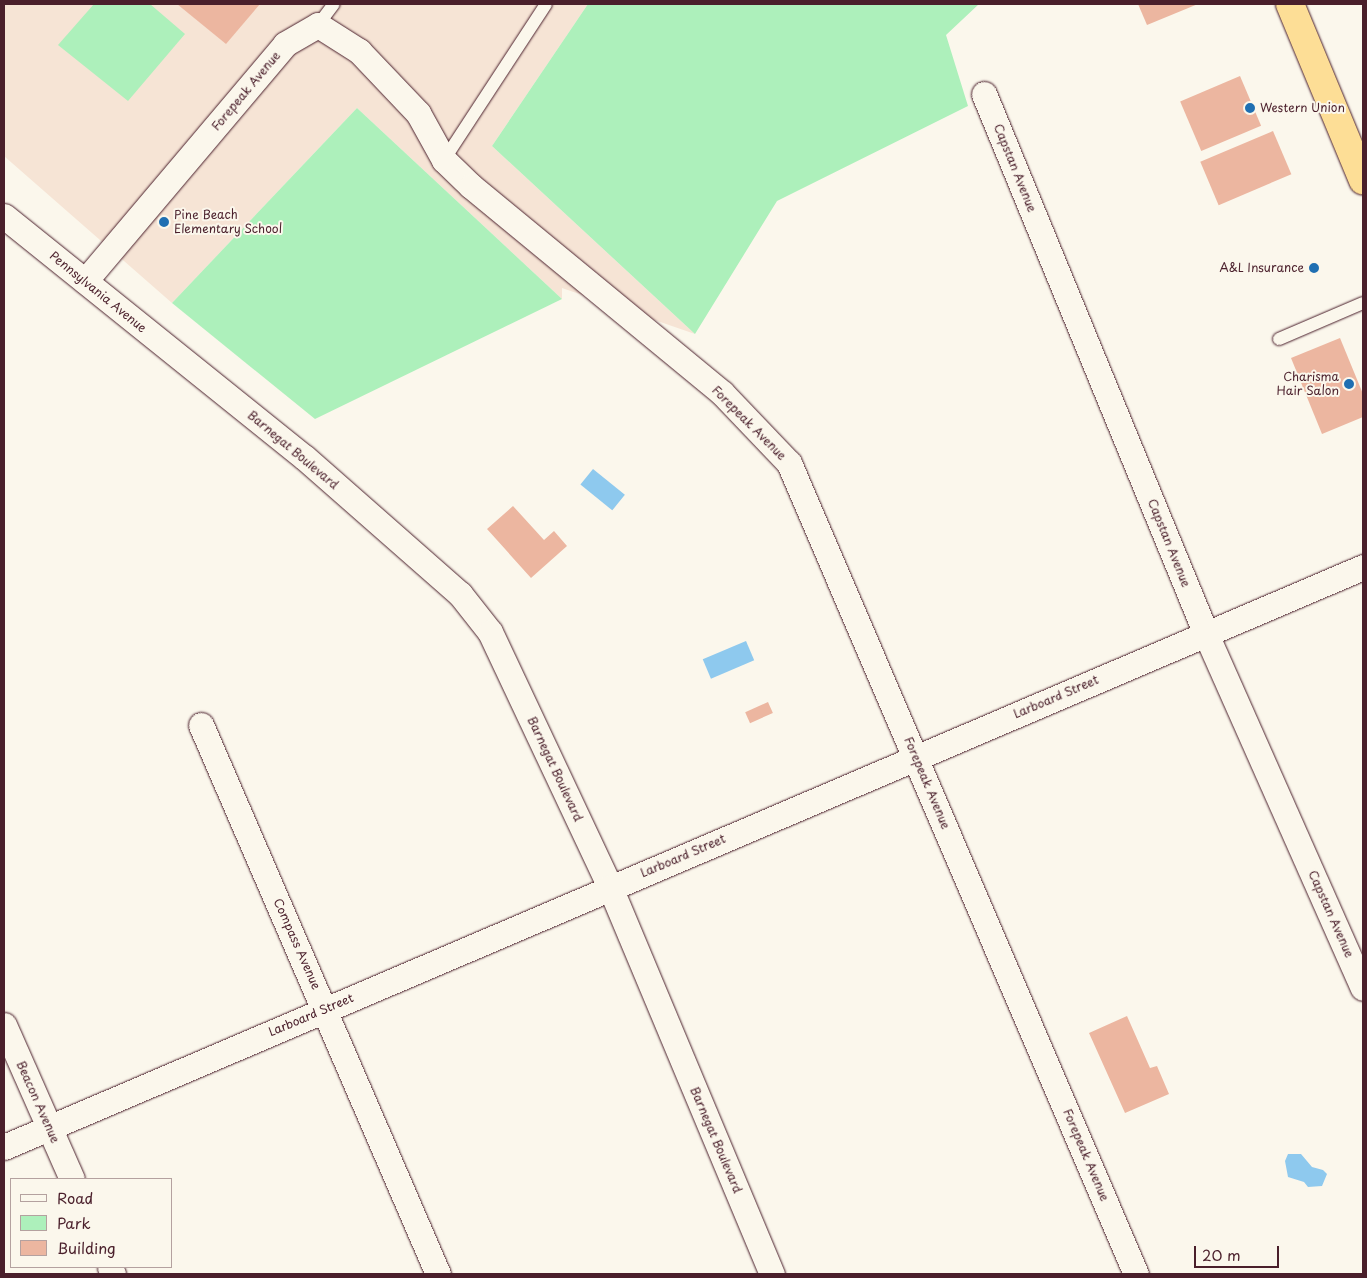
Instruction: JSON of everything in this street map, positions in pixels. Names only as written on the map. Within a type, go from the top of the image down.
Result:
[{"type":"highway","points":[[1290,4],[1363,179]]},
{"type":"street","name":"Forepeak Avenue","points":[[85,281],[285,44],[318,25],[359,51],[418,113],[444,160],[471,186],[722,393],[789,463],[917,757],[1136,1274]]},
{"type":"street","name":"Capstan Avenue","points":[[984,94],[1206,634],[1363,988]]},
{"type":"street","name":"Pennsylvania Avenue","points":[[4,216],[192,367]]},
{"type":"street","name":"Barnegat Boulevard","points":[[192,367],[304,457],[460,594],[490,632],[610,887],[772,1274]]},
{"type":"street","name":"Larboard Street","points":[[4,1146],[1363,566]]},
{"type":"street","name":"Compass Avenue","points":[[201,725],[326,1009],[438,1274]]},
{"type":"street","name":"Beacon Avenue","points":[[4,1025],[72,1178]]},
{"type":"lane","points":[[318,25],[334,4]]},
{"type":"lane","points":[[444,160],[546,4]]},
{"type":"lane","points":[[1279,339],[1363,303]]},
{"type":"shaded area","name":"Pine Beach Elementary School","points":[[4,4],[588,4],[492,146],[695,334],[562,288],[562,299],[357,108],[172,303],[4,156]]},
{"type":"green space","points":[[94,4],[150,4],[185,34],[128,101],[58,45]]},
{"type":"green space","points":[[588,4],[979,4],[946,35],[968,106],[777,201],[695,334],[492,146]]},
{"type":"green space","points":[[357,108],[562,299],[315,419],[172,303]]},
{"type":"water","points":[[593,469],[625,495],[612,510],[580,485]]},
{"type":"water","points":[[746,641],[754,660],[711,679],[703,659]]},
{"type":"water","points":[[1288,1154],[1301,1154],[1312,1167],[1323,1170],[1327,1174],[1322,1186],[1308,1187],[1304,1182],[1288,1177],[1285,1161]]},
{"type":"building","points":[[177,4],[260,4],[226,44]]},
{"type":"building","points":[[1138,4],[1198,4],[1147,25]]},
{"type":"building","points":[[1240,76],[1261,126],[1201,151],[1180,101]]},
{"type":"building","points":[[1273,131],[1291,174],[1219,205],[1200,162]]},
{"type":"building","points":[[1340,338],[1363,394],[1363,417],[1322,434],[1291,358]]},
{"type":"building","points":[[513,506],[544,540],[554,531],[567,546],[531,578],[487,529]]},
{"type":"building","points":[[768,702],[773,713],[750,723],[745,712]]},
{"type":"building","points":[[1127,1016],[1150,1068],[1157,1066],[1169,1094],[1125,1113],[1089,1033]]},
{"type":"place","name":"Western Union","points":[[1250,108]]},
{"type":"place","name":"Pine Beach Elementary School","points":[[164,222]]},
{"type":"place","name":"A&L Insurance","points":[[1314,268]]},
{"type":"place","name":"Charisma Hair Salon","points":[[1349,384]]}]
